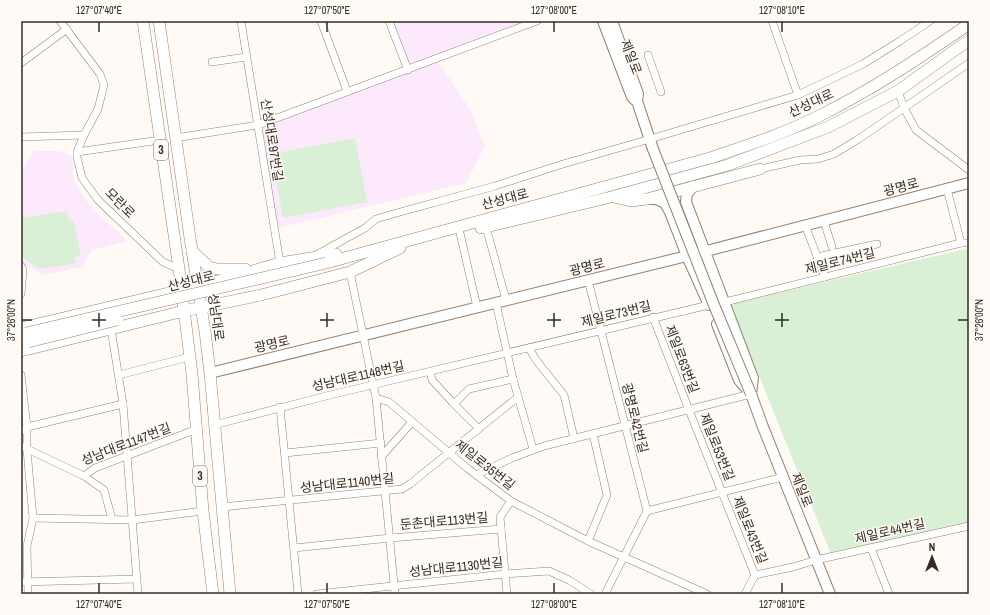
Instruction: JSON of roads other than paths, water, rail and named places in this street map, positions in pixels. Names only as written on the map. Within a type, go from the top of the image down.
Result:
[{"type":"main road","name":"3","points":[[143,21],[180,279]]},
{"type":"main road","name":"성남대로","points":[[159,21],[192,251],[202,308],[210,373],[230,594]]},
{"type":"main road","name":"제일로","points":[[603,21],[632,97],[637,101]]},
{"type":"main road","name":"제일로","points":[[612,21],[638,94],[637,101],[652,144],[714,305],[830,594]]},
{"type":"main road","name":"산성대로","points":[[23,336],[254,287],[710,158],[772,136],[820,116],[878,85],[969,24]]},
{"type":"main road","name":"산성대로","points":[[400,245],[460,233],[611,197],[728,165],[828,127],[898,91],[969,40]]},
{"type":"main road","points":[[611,197],[631,201],[647,198],[760,169]]},
{"type":"main road","name":"광명로","points":[[210,373],[687,256],[969,183]]},
{"type":"main road","points":[[693,186],[687,194],[686,202],[753,378],[751,394]]},
{"type":"main road","points":[[647,198],[656,198],[665,202],[739,380],[751,394]]},
{"type":"main road","points":[[23,336],[180,279],[198,286],[280,263],[400,245]]},
{"type":"main road","points":[[21,351],[184,311],[261,295],[350,272],[400,245]]},
{"type":"main road","points":[[192,251],[209,267],[217,270],[245,269],[254,271]]},
{"type":"main road","points":[[180,279],[189,357]]},
{"type":"main road","name":"3","points":[[189,357],[197,429],[203,511],[213,594]]},
{"type":"street","points":[[60,21],[100,74],[104,86],[98,109],[77,152]]},
{"type":"street","name":"산성대로97번길","points":[[241,21],[280,263]]},
{"type":"street","points":[[389,21],[408,70]]},
{"type":"street","points":[[176,138],[258,125],[347,91],[408,70],[523,24],[537,21]]},
{"type":"street","points":[[772,21],[798,94]]},
{"type":"street","points":[[307,260],[365,228],[376,219],[495,186],[608,150],[652,144],[798,94],[863,64],[900,41],[928,21]]},
{"type":"street","points":[[322,23],[347,91]]},
{"type":"street","points":[[21,64],[67,29]]},
{"type":"street","points":[[648,55],[661,92]]},
{"type":"street","points":[[212,62],[246,57]]},
{"type":"street","points":[[760,169],[800,160],[818,159],[834,154],[857,140],[969,63]]},
{"type":"street","points":[[898,91],[904,108],[916,130],[969,170]]},
{"type":"street","points":[[21,137],[84,135]]},
{"type":"street","points":[[77,152],[160,140]]},
{"type":"street","name":"모란로","points":[[77,152],[82,178],[98,200],[180,279]]},
{"type":"street","points":[[947,189],[960,243]]},
{"type":"street","points":[[824,220],[832,247]]},
{"type":"street","points":[[805,225],[825,277]]},
{"type":"street","name":"산성대로","points":[[486,227],[506,300]]},
{"type":"street","points":[[460,233],[477,307]]},
{"type":"street","name":"제일로74번길","points":[[725,302],[960,243],[969,243]]},
{"type":"street","points":[[817,257],[876,244]]},
{"type":"street","points":[[21,266],[21,294]]},
{"type":"street","points":[[350,272],[363,335]]},
{"type":"street","name":"광명로42번길","points":[[588,280],[647,512]]},
{"type":"street","points":[[496,303],[518,397],[533,449]]},
{"type":"street","name":"제일로73번길","points":[[508,352],[709,305]]},
{"type":"street","name":"제일로63번길","points":[[653,317],[689,410]]},
{"type":"street","points":[[111,330],[123,404],[138,594]]},
{"type":"street","name":"둔촌대로113번길","points":[[363,335],[376,398],[395,594]]},
{"type":"street","points":[[529,348],[536,360],[564,395],[574,438]]},
{"type":"street","name":"성남대로1148번길","points":[[214,425],[280,407],[508,352]]},
{"type":"street","points":[[119,375],[189,357]]},
{"type":"street","points":[[430,372],[432,380],[479,429]]},
{"type":"street","points":[[21,375],[24,448],[33,518],[24,546],[29,581],[28,594]]},
{"type":"street","points":[[454,404],[469,389],[514,379]]},
{"type":"street","name":"제일로63번길","points":[[476,475],[533,449],[751,394]]},
{"type":"street","name":"성남대로1140번길","points":[[222,507],[385,492],[402,489],[518,397]]},
{"type":"street","name":"제일로35번길","points":[[376,398],[389,402],[476,475],[510,501],[588,541],[707,594]]},
{"type":"street","points":[[24,429],[123,404]]},
{"type":"street","points":[[280,407],[298,594]]},
{"type":"street","name":"제일로53번길","points":[[689,410],[722,493]]},
{"type":"street","points":[[381,457],[412,422]]},
{"type":"street","name":"성남대로1147번길","points":[[24,448],[84,476],[95,468],[197,429]]},
{"type":"street","points":[[588,541],[607,494],[593,434]]},
{"type":"street","points":[[285,453],[381,443]]},
{"type":"street","points":[[84,476],[104,490],[112,519]]},
{"type":"street","name":"제일로53번길","points":[[647,512],[783,477]]},
{"type":"street","name":"제일로43번길","points":[[722,493],[755,575],[746,594]]},
{"type":"street","points":[[508,594],[500,517],[510,501]]},
{"type":"street","points":[[33,518],[132,520],[203,511]]},
{"type":"street","points":[[605,594],[647,512]]},
{"type":"street","name":"제일로44번길","points":[[816,560],[969,526]]},
{"type":"street","name":"둔촌대로113번길","points":[[390,538],[501,529]]},
{"type":"street","points":[[294,548],[390,538]]},
{"type":"street","points":[[871,548],[889,594]]},
{"type":"street","name":"제일로43번길","points":[[755,575],[793,567],[816,560]]},
{"type":"street","name":"성남대로1130번길","points":[[317,594],[505,574],[549,571],[569,580],[592,594]]},
{"type":"street","points":[[21,582],[137,579]]},
{"type":"street","points":[[686,594],[689,586]]}]
